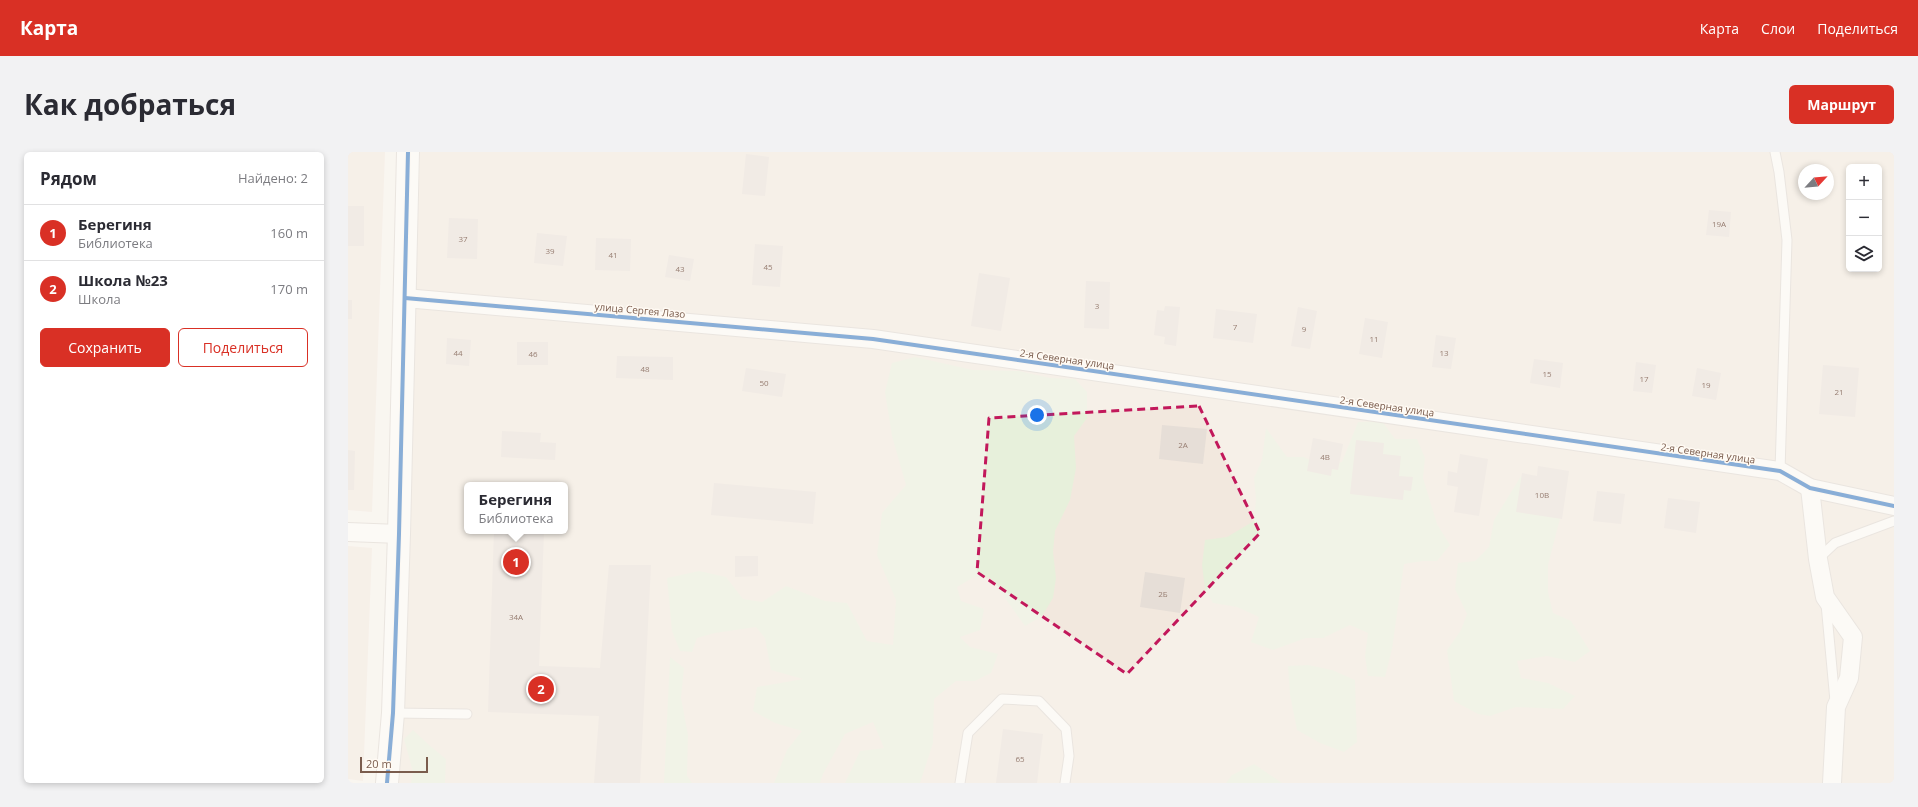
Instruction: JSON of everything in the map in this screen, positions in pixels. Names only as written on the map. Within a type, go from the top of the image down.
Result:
[{"type":"street","points":[[387,783],[392,713],[399,534],[408,152]]},
{"type":"street","name":"улица Сергея Лазо","points":[[405,298],[873,339]]},
{"type":"street","name":"2-я Северная улица","points":[[873,339],[1780,471],[1810,488],[1894,506]]},
{"type":"street","points":[[1810,488],[1818,560],[1825,597],[1853,636],[1850,678],[1836,707],[1832,783]]},
{"type":"street","points":[[348,532],[399,534]]},
{"type":"lane","points":[[1775,152],[1779,172],[1787,240],[1780,471]]},
{"type":"lane","points":[[1818,560],[1835,543],[1894,521]]},
{"type":"lane","points":[[1825,597],[1836,707]]},
{"type":"lane","points":[[960,783],[968,733],[1002,699],[1039,701],[1066,729],[1069,756],[1065,783]]},
{"type":"lane","points":[[392,713],[468,714]]},
{"type":"highlighted area","points":[[1199,406],[1260,533],[1127,674],[977,572],[989,418]]},
{"type":"shaded area","points":[[348,152],[385,152],[372,512],[348,510]]},
{"type":"shaded area","points":[[420,152],[1894,152],[1894,783],[398,783],[410,494]]},
{"type":"shaded area","points":[[348,546],[372,548],[363,781],[348,779]]},
{"type":"green space","points":[[915,357],[973,370],[1019,371],[1050,378],[1075,379],[1087,392],[1087,418],[1074,436],[1076,468],[1070,500],[1055,531],[1053,552],[1056,578],[1053,598],[1042,616],[1025,626],[990,577],[974,577],[957,587],[961,601],[984,609],[980,630],[960,637],[970,647],[998,654],[991,673],[975,681],[956,681],[934,699],[933,743],[920,783],[845,783],[860,751],[884,748],[873,722],[845,734],[823,774],[820,783],[774,783],[787,750],[802,731],[775,723],[753,711],[757,687],[803,679],[771,670],[765,638],[756,627],[715,633],[697,638],[692,652],[680,651],[672,631],[667,578],[699,571],[726,577],[743,599],[762,602],[786,586],[825,601],[847,603],[867,641],[893,645],[896,600],[877,555],[882,513],[906,485],[892,436],[885,392],[892,363]]},
{"type":"green space","points":[[1382,421],[1395,439],[1417,439],[1425,458],[1423,478],[1437,524],[1450,545],[1437,561],[1423,561],[1404,564],[1392,649],[1385,677],[1368,676],[1365,656],[1368,633],[1350,625],[1323,638],[1306,638],[1273,650],[1251,642],[1259,617],[1237,607],[1213,603],[1205,589],[1202,565],[1205,540],[1227,537],[1254,521],[1256,499],[1254,478],[1262,460],[1266,428],[1287,457],[1304,457],[1321,466],[1342,462],[1358,422]]},
{"type":"green space","points":[[1521,476],[1541,502],[1562,511],[1548,565],[1548,592],[1553,613],[1571,621],[1590,651],[1575,662],[1547,656],[1517,661],[1521,678],[1548,683],[1575,696],[1563,709],[1516,707],[1490,716],[1478,714],[1454,701],[1447,650],[1461,630],[1467,614],[1455,589],[1458,563],[1475,561],[1489,547],[1494,520]]},
{"type":"green space","points":[[670,657],[684,668],[681,698],[688,735],[687,776],[692,783],[664,783]]},
{"type":"green space","points":[[1308,665],[1332,670],[1355,680],[1357,742],[1344,752],[1320,743],[1297,730],[1290,695],[1288,666]]},
{"type":"green space","points":[[413,730],[446,759],[445,783],[411,783],[413,772],[404,739]]},
{"type":"green space","points":[[1254,764],[1282,783],[1226,783],[1232,775]]},
{"type":"building","points":[[746,154],[769,157],[765,196],[742,194]]},
{"type":"building","points":[[348,206],[364,206],[364,246],[348,246]]},
{"type":"building","points":[[1709,210],[1731,212],[1729,237],[1706,235]]},
{"type":"building","points":[[449,218],[478,219],[477,259],[447,258]]},
{"type":"building","points":[[537,233],[567,236],[563,266],[534,263]]},
{"type":"building","points":[[596,238],[631,239],[630,271],[595,270]]},
{"type":"building","points":[[755,244],[783,246],[780,287],[752,285]]},
{"type":"building","points":[[669,255],[694,259],[690,281],[665,277]]},
{"type":"building","points":[[979,273],[1010,278],[1001,331],[971,326]]},
{"type":"building","points":[[1086,281],[1110,282],[1109,329],[1084,328]]},
{"type":"building","points":[[348,300],[352,300],[352,319],[348,319]]},
{"type":"building","points":[[1165,306],[1180,307],[1176,346],[1164,344],[1165,337],[1154,335],[1157,310],[1164,311]]},
{"type":"building","points":[[1298,307],[1317,311],[1310,349],[1291,346]]},
{"type":"building","points":[[1216,309],[1257,314],[1253,343],[1213,338]]},
{"type":"building","points":[[1365,318],[1388,322],[1382,358],[1359,354]]},
{"type":"building","points":[[1436,335],[1456,338],[1451,369],[1432,367]]},
{"type":"building","points":[[447,338],[471,340],[469,366],[446,364]]},
{"type":"building","points":[[517,342],[548,342],[548,365],[517,365]]},
{"type":"building","points":[[617,356],[673,357],[673,380],[616,378]]},
{"type":"building","points":[[1534,359],[1563,363],[1560,388],[1530,383]]},
{"type":"building","points":[[1636,362],[1656,365],[1652,393],[1633,391]]},
{"type":"building","points":[[1823,365],[1859,368],[1855,417],[1819,414]]},
{"type":"building","points":[[746,368],[786,374],[782,397],[742,391]]},
{"type":"building","points":[[1697,368],[1721,373],[1716,400],[1692,396]]},
{"type":"building","points":[[1162,425],[1207,429],[1203,464],[1159,459]]},
{"type":"building","points":[[502,431],[541,433],[540,442],[556,443],[555,460],[501,457]]},
{"type":"building","points":[[1313,438],[1343,444],[1338,470],[1332,469],[1331,476],[1307,471]]},
{"type":"building","points":[[1356,440],[1384,443],[1383,454],[1401,456],[1399,476],[1413,477],[1411,491],[1404,490],[1403,500],[1350,494]]},
{"type":"building","points":[[348,450],[355,451],[354,490],[348,490]]},
{"type":"building","points":[[1460,454],[1488,459],[1479,516],[1454,512],[1458,487],[1447,485],[1448,471],[1457,473]]},
{"type":"building","points":[[1538,466],[1569,471],[1562,519],[1516,512],[1522,473],[1537,476]]},
{"type":"building","points":[[714,483],[816,492],[813,524],[711,515]]},
{"type":"building","points":[[1597,491],[1625,494],[1621,524],[1593,521]]},
{"type":"building","points":[[1668,498],[1700,502],[1696,533],[1664,528]]},
{"type":"building","points":[[494,534],[544,534],[539,666],[600,668],[609,565],[651,565],[640,783],[594,783],[599,716],[488,712]]},
{"type":"building","points":[[735,556],[758,556],[758,576],[735,577]]},
{"type":"building","points":[[1145,572],[1185,578],[1180,613],[1140,607]]},
{"type":"building","points":[[1003,729],[1043,734],[1037,783],[996,783]]},
{"type":"cycle path","points":[[387,783],[393,713],[399,534],[408,152]]},
{"type":"cycle path","points":[[405,298],[873,339],[1780,471],[1810,488],[1894,506]]},
{"type":"place","name":"Берегиня","points":[[516,562]]},
{"type":"place","name":"Школа №23","points":[[541,689]]}]
